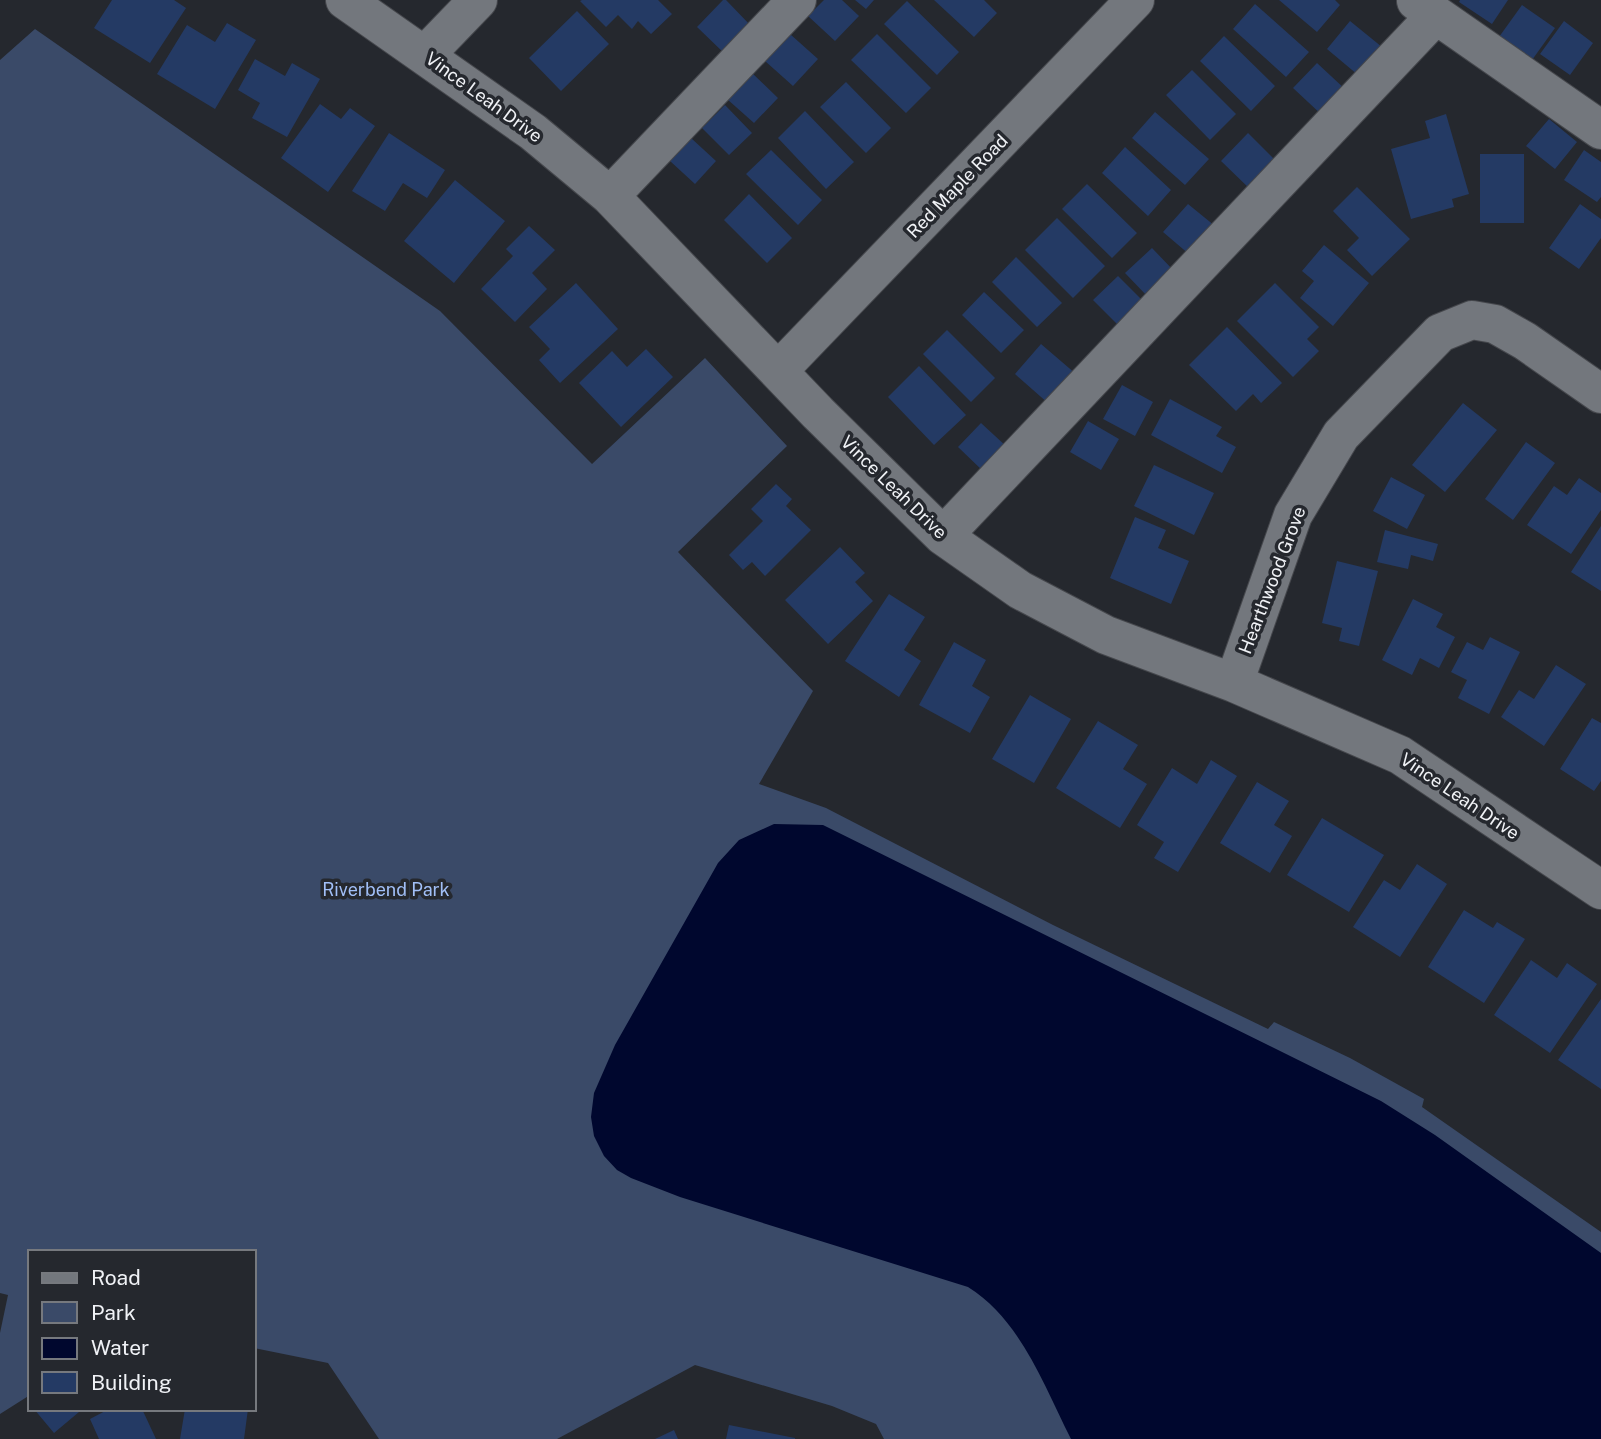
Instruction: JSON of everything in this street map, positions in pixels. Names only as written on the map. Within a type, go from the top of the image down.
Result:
[{"type":"street","name":"Vince Leah Drive","points":[[345,0],[533,132],[610,196],[885,482],[943,536],[1020,590],[1106,635],[1234,682],[1400,755],[1601,890]]},
{"type":"street","points":[[425,55],[478,0]]},
{"type":"street","points":[[610,196],[797,0]]},
{"type":"street","name":"Red Maple Road","points":[[778,371],[1135,0]]},
{"type":"street","points":[[943,536],[1425,8],[1601,130]]},
{"type":"street","name":"Hearthwood Grove","points":[[1234,682],[1293,515],[1341,435],[1440,333],[1472,320],[1495,324],[1525,341],[1601,394]]},
{"type":"green space","name":"Riverbend Park","points":[[35,29],[440,311],[592,464],[705,358],[787,446],[678,552],[813,691],[759,784],[826,808],[1053,925],[1268,1029],[1274,1022],[1350,1058],[1424,1099],[1422,1107],[1601,1232],[1601,1439],[884,1439],[876,1424],[832,1406],[695,1365],[557,1439],[379,1439],[328,1363],[256,1348],[256,1250],[28,1250],[28,1396],[0,1414],[0,1333],[8,1295],[0,1293],[0,60]]},
{"type":"water","points":[[774,824],[823,825],[1381,1101],[1435,1135],[1601,1253],[1601,1439],[1071,1439],[1041,1376],[1017,1336],[987,1301],[968,1287],[680,1197],[617,1170],[604,1156],[594,1136],[591,1117],[594,1093],[615,1045],[718,863],[739,840]]},
{"type":"building","points":[[112,0],[174,0],[186,8],[150,63],[94,28]]},
{"type":"building","points":[[658,0],[672,14],[651,34],[638,21],[632,29],[618,15],[606,27],[580,1]]},
{"type":"building","points":[[723,0],[752,27],[725,54],[697,27]]},
{"type":"building","points":[[824,0],[842,0],[859,16],[835,41],[808,16]]},
{"type":"building","points":[[855,0],[874,0],[866,9]]},
{"type":"building","points":[[934,0],[984,0],[997,13],[974,37]]},
{"type":"building","points":[[1279,0],[1335,0],[1340,5],[1317,32]]},
{"type":"building","points":[[1508,0],[1492,24],[1459,2]]},
{"type":"building","points":[[907,1],[959,52],[937,75],[884,24]]},
{"type":"building","points":[[1255,4],[1309,52],[1286,77],[1233,29]]},
{"type":"building","points":[[1522,5],[1555,28],[1532,60],[1499,37]]},
{"type":"building","points":[[577,11],[609,44],[561,91],[529,58]]},
{"type":"building","points":[[1350,21],[1382,47],[1358,75],[1327,49]]},
{"type":"building","points":[[1564,21],[1593,43],[1570,75],[1540,54]]},
{"type":"building","points":[[227,23],[256,40],[215,109],[157,74],[187,25],[215,42]]},
{"type":"building","points":[[790,34],[818,59],[793,86],[765,61]]},
{"type":"building","points":[[877,34],[931,88],[906,113],[851,60]]},
{"type":"building","points":[[1224,36],[1275,86],[1251,111],[1200,61]]},
{"type":"building","points":[[255,59],[285,76],[292,63],[320,79],[287,137],[252,118],[260,103],[238,90]]},
{"type":"building","points":[[1317,63],[1346,90],[1323,116],[1293,88]]},
{"type":"building","points":[[1192,70],[1236,114],[1210,140],[1166,95]]},
{"type":"building","points":[[751,72],[778,98],[754,123],[727,99]]},
{"type":"building","points":[[846,82],[891,128],[866,153],[820,107]]},
{"type":"building","points":[[320,104],[341,119],[350,108],[375,126],[328,192],[281,158]]},
{"type":"building","points":[[725,105],[752,133],[729,155],[702,128]]},
{"type":"building","points":[[805,111],[854,162],[826,189],[778,138]]},
{"type":"building","points":[[1155,112],[1209,159],[1185,185],[1132,138]]},
{"type":"building","points":[[1446,114],[1469,194],[1452,199],[1454,207],[1411,219],[1391,149],[1430,138],[1425,121]]},
{"type":"building","points":[[1549,119],[1577,142],[1555,169],[1526,146]]},
{"type":"building","points":[[389,133],[445,170],[427,198],[403,183],[385,211],[352,191]]},
{"type":"building","points":[[1248,133],[1278,163],[1252,191],[1221,161]]},
{"type":"building","points":[[691,138],[716,161],[695,184],[670,161]]},
{"type":"building","points":[[1125,147],[1171,190],[1148,216],[1102,173]]},
{"type":"building","points":[[771,150],[822,200],[798,225],[746,174]]},
{"type":"building","points":[[1584,150],[1601,162],[1601,197],[1597,202],[1564,180]]},
{"type":"building","points":[[1480,154],[1524,154],[1524,223],[1480,223]]},
{"type":"building","points":[[455,180],[505,221],[454,283],[404,241]]},
{"type":"building","points":[[1087,184],[1137,233],[1112,258],[1062,209]]},
{"type":"building","points":[[1357,187],[1410,239],[1372,276],[1347,250],[1359,238],[1333,211]]},
{"type":"building","points":[[749,194],[792,238],[767,263],[724,220]]},
{"type":"building","points":[[1188,204],[1215,226],[1190,255],[1163,232]]},
{"type":"building","points":[[1580,204],[1601,219],[1601,238],[1579,269],[1549,248]]},
{"type":"building","points":[[1057,218],[1105,266],[1073,298],[1025,250]]},
{"type":"building","points":[[529,226],[555,250],[532,273],[547,289],[515,322],[481,289],[513,256],[506,249]]},
{"type":"building","points":[[1324,245],[1369,283],[1333,326],[1300,298],[1314,281],[1302,271]]},
{"type":"building","points":[[1152,248],[1175,272],[1148,297],[1125,273]]},
{"type":"building","points":[[1016,257],[1062,303],[1037,327],[992,282]]},
{"type":"building","points":[[1118,276],[1144,302],[1120,327],[1093,300]]},
{"type":"building","points":[[576,283],[618,329],[560,383],[539,360],[550,349],[529,327]]},
{"type":"building","points":[[1275,283],[1319,327],[1307,339],[1319,351],[1293,377],[1237,321]]},
{"type":"building","points":[[984,292],[1024,330],[1001,353],[962,315]]},
{"type":"building","points":[[1227,327],[1282,383],[1261,403],[1253,394],[1236,411],[1189,365]]},
{"type":"building","points":[[947,330],[995,378],[971,402],[923,354]]},
{"type":"building","points":[[1041,344],[1076,374],[1049,404],[1015,374]]},
{"type":"building","points":[[646,349],[673,377],[621,427],[579,383],[612,351],[627,367]]},
{"type":"building","points":[[919,366],[966,415],[934,445],[888,397]]},
{"type":"building","points":[[1122,385],[1153,402],[1135,436],[1103,419]]},
{"type":"building","points":[[1170,399],[1222,427],[1216,436],[1236,447],[1222,473],[1151,435]]},
{"type":"building","points":[[1463,403],[1497,430],[1445,492],[1412,465]]},
{"type":"building","points":[[1088,421],[1119,439],[1101,470],[1070,452]]},
{"type":"building","points":[[981,423],[1007,447],[984,472],[958,447]]},
{"type":"building","points":[[1526,442],[1555,463],[1513,520],[1485,499]]},
{"type":"building","points":[[1154,465],[1214,493],[1194,535],[1134,506]]},
{"type":"building","points":[[1391,477],[1425,495],[1407,529],[1373,511]]},
{"type":"building","points":[[1579,478],[1601,493],[1601,510],[1571,554],[1527,525],[1554,486],[1567,495]]},
{"type":"building","points":[[776,484],[792,499],[786,506],[811,530],[765,576],[752,562],[743,570],[729,555],[763,521],[751,509]]},
{"type":"building","points":[[1135,517],[1166,530],[1158,548],[1189,561],[1171,604],[1110,578]]},
{"type":"building","points":[[1601,526],[1601,591],[1571,572]]},
{"type":"building","points":[[1385,530],[1438,544],[1433,561],[1411,555],[1408,569],[1377,562]]},
{"type":"building","points":[[840,547],[865,573],[855,582],[873,601],[828,644],[785,600]]},
{"type":"building","points":[[1337,561],[1378,571],[1359,646],[1339,641],[1342,628],[1322,623]]},
{"type":"building","points":[[889,594],[925,617],[904,650],[921,661],[899,697],[845,661]]},
{"type":"building","points":[[1413,599],[1443,614],[1436,627],[1455,637],[1439,668],[1420,658],[1412,675],[1382,660]]},
{"type":"building","points":[[1490,637],[1520,652],[1489,714],[1458,698],[1467,680],[1451,672],[1467,642],[1483,650]]},
{"type":"building","points":[[954,642],[986,660],[972,686],[990,697],[970,733],[919,705]]},
{"type":"building","points":[[1556,665],[1586,684],[1544,746],[1501,717],[1519,690],[1534,699]]},
{"type":"building","points":[[1030,695],[1071,719],[1034,783],[992,759]]},
{"type":"building","points":[[1592,718],[1601,723],[1601,781],[1594,791],[1560,769]]},
{"type":"building","points":[[1098,721],[1138,745],[1123,769],[1147,784],[1120,828],[1056,788]]},
{"type":"building","points":[[1211,760],[1237,776],[1178,872],[1154,858],[1164,842],[1137,825],[1172,768],[1197,784]]},
{"type":"building","points":[[1257,782],[1289,801],[1274,825],[1292,836],[1270,873],[1220,843]]},
{"type":"building","points":[[1322,818],[1384,855],[1349,912],[1287,875]]},
{"type":"building","points":[[1417,864],[1447,884],[1400,957],[1353,927],[1384,880],[1400,890]]},
{"type":"building","points":[[1464,910],[1493,928],[1497,922],[1525,939],[1484,1003],[1428,967]]},
{"type":"building","points":[[1531,960],[1557,978],[1567,963],[1597,984],[1550,1053],[1494,1015]]},
{"type":"building","points":[[1601,999],[1601,1089],[1558,1060]]},
{"type":"building","points":[[36,1411],[78,1411],[79,1412],[54,1433]]},
{"type":"building","points":[[105,1411],[143,1411],[156,1439],[99,1439],[90,1419]]},
{"type":"building","points":[[185,1411],[248,1411],[244,1439],[180,1439]]},
{"type":"building","points":[[729,1425],[795,1438],[795,1439],[726,1439]]},
{"type":"building","points":[[674,1430],[678,1439],[655,1439]]}]
